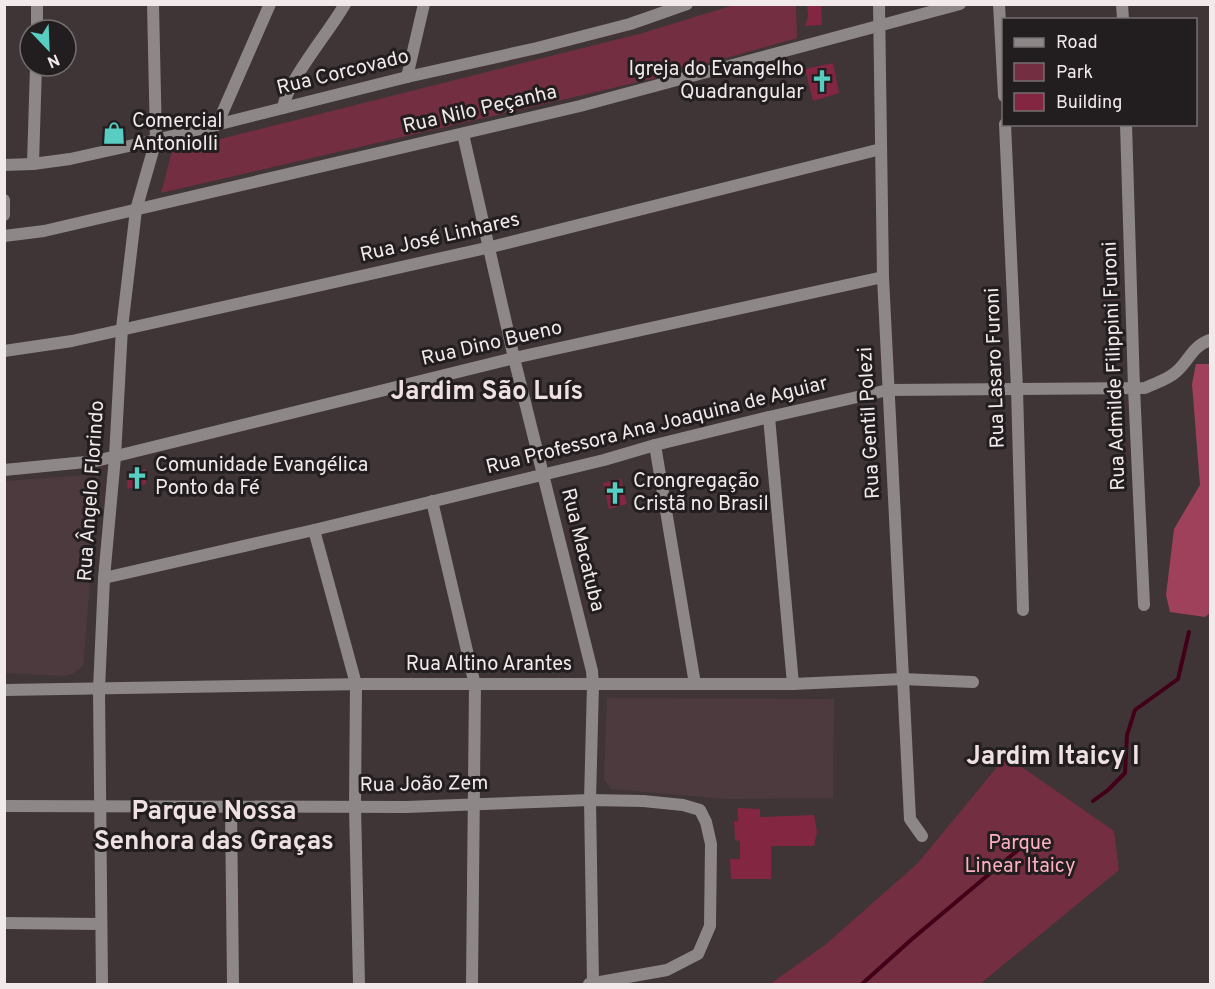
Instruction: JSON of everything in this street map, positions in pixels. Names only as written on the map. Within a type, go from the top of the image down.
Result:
[{"type":"street","name":"Rua Ângelo Florindo","points":[[102,984],[99,689],[104,578],[123,328],[136,210],[156,140],[153,4]]},
{"type":"street","points":[[217,125],[270,4]]},
{"type":"street","points":[[283,108],[284,101],[294,82],[345,4]]},
{"type":"street","points":[[407,77],[424,4]]},
{"type":"street","name":"Rua Corcovado","points":[[4,165],[70,159],[156,140],[407,77],[537,48],[630,24],[687,4]]},
{"type":"street","name":"Rua Gentil Polezi","points":[[879,4],[884,277],[902,679],[910,819],[922,836]]},
{"type":"street","name":"Rua Nilo Peçanha","points":[[4,236],[44,231],[580,106],[960,4]]},
{"type":"street","points":[[999,4],[1002,59]]},
{"type":"street","points":[[33,164],[36,78]]},
{"type":"street","name":"Rua Lasaro Furoni","points":[[1005,126],[1017,389],[1023,610]]},
{"type":"street","name":"Rua Admilde Filippini Furoni","points":[[1126,126],[1134,388],[1144,605]]},
{"type":"street","name":"Rua Macatuba","points":[[463,134],[514,358],[592,671],[594,685],[590,800],[591,984]]},
{"type":"street","name":"Rua José Linhares","points":[[4,351],[72,341],[490,247],[881,149]]},
{"type":"street","points":[[4,200],[4,214]]},
{"type":"street","name":"Rua Dino Bueno","points":[[4,470],[115,457],[514,358],[884,277]]},
{"type":"street","name":"Rua Professora Ana Joaquina de Aguiar","points":[[104,578],[314,530],[604,460],[769,417],[888,390],[1145,388],[1174,374],[1191,352],[1210,340]]},
{"type":"street","points":[[769,417],[793,684]]},
{"type":"street","points":[[655,445],[695,684]]},
{"type":"street","points":[[432,501],[475,685],[472,984]]},
{"type":"street","points":[[314,530],[356,684],[355,806],[359,984]]},
{"type":"street","name":"Rua Altino Arantes","points":[[4,690],[356,684],[793,684],[902,679],[973,682]]},
{"type":"street","name":"Rua João Zem","points":[[4,806],[406,807],[590,800],[642,801],[683,805],[700,810],[706,822],[711,844],[710,926],[698,954],[667,970],[591,984]]},
{"type":"street","points":[[231,807],[233,984]]},
{"type":"street","points":[[4,923],[101,924]]},
{"type":"shaded area","points":[[1196,364],[1210,364],[1210,613],[1205,617],[1170,612],[1166,595],[1174,529],[1200,485],[1192,384]]},
{"type":"shaded area","points":[[99,474],[83,666],[72,674],[63,676],[5,673],[5,481]]},
{"type":"shaded area","points":[[607,698],[834,699],[833,798],[726,799],[611,789],[604,779]]},
{"type":"green space","points":[[734,5],[796,5],[797,38],[656,78],[161,193],[172,151],[639,34]]},
{"type":"green space","name":"Parque Linear Itaicy","points":[[1006,756],[1114,831],[1119,870],[980,984],[770,984],[825,945],[918,863]]},
{"type":"building","points":[[807,4],[821,4],[822,25],[805,26],[808,17]]},
{"type":"building","name":"Igreja do Evangelho Quadrangular","points":[[833,63],[839,93],[813,101],[805,69]]},
{"type":"building","name":"Comunidade Evangélica Ponto da Fé","points":[[146,469],[146,484],[127,489],[128,472]]},
{"type":"building","name":"Crongregação Cristã no Brasil","points":[[621,479],[627,504],[609,509],[603,483]]},
{"type":"building","points":[[738,808],[760,809],[760,817],[814,815],[817,832],[814,846],[771,846],[771,879],[731,879],[730,859],[740,859],[740,841],[735,840],[734,821],[738,822]]},
{"type":"waterway","points":[[1093,801],[1125,773],[1127,735],[1135,710],[1178,679],[1189,632]]},
{"type":"waterway","points":[[862,984],[1031,839]]},
{"type":"place","name":"Igreja do Evangelho Quadrangular","points":[[822,81]]},
{"type":"place","name":"Comercial Antoniolli","points":[[114,133]]},
{"type":"place","name":"Comunidade Evangélica Ponto da Fé","points":[[137,478]]},
{"type":"place","name":"Crongregação Cristã no Brasil","points":[[615,493]]},
{"type":"district","name":"Jardim São Luís","points":[[487,392]]},
{"type":"district","name":"Jardim Itaicy I","points":[[1053,757]]},
{"type":"district","name":"Parque Nossa Senhora das Graças","points":[[214,827]]}]
